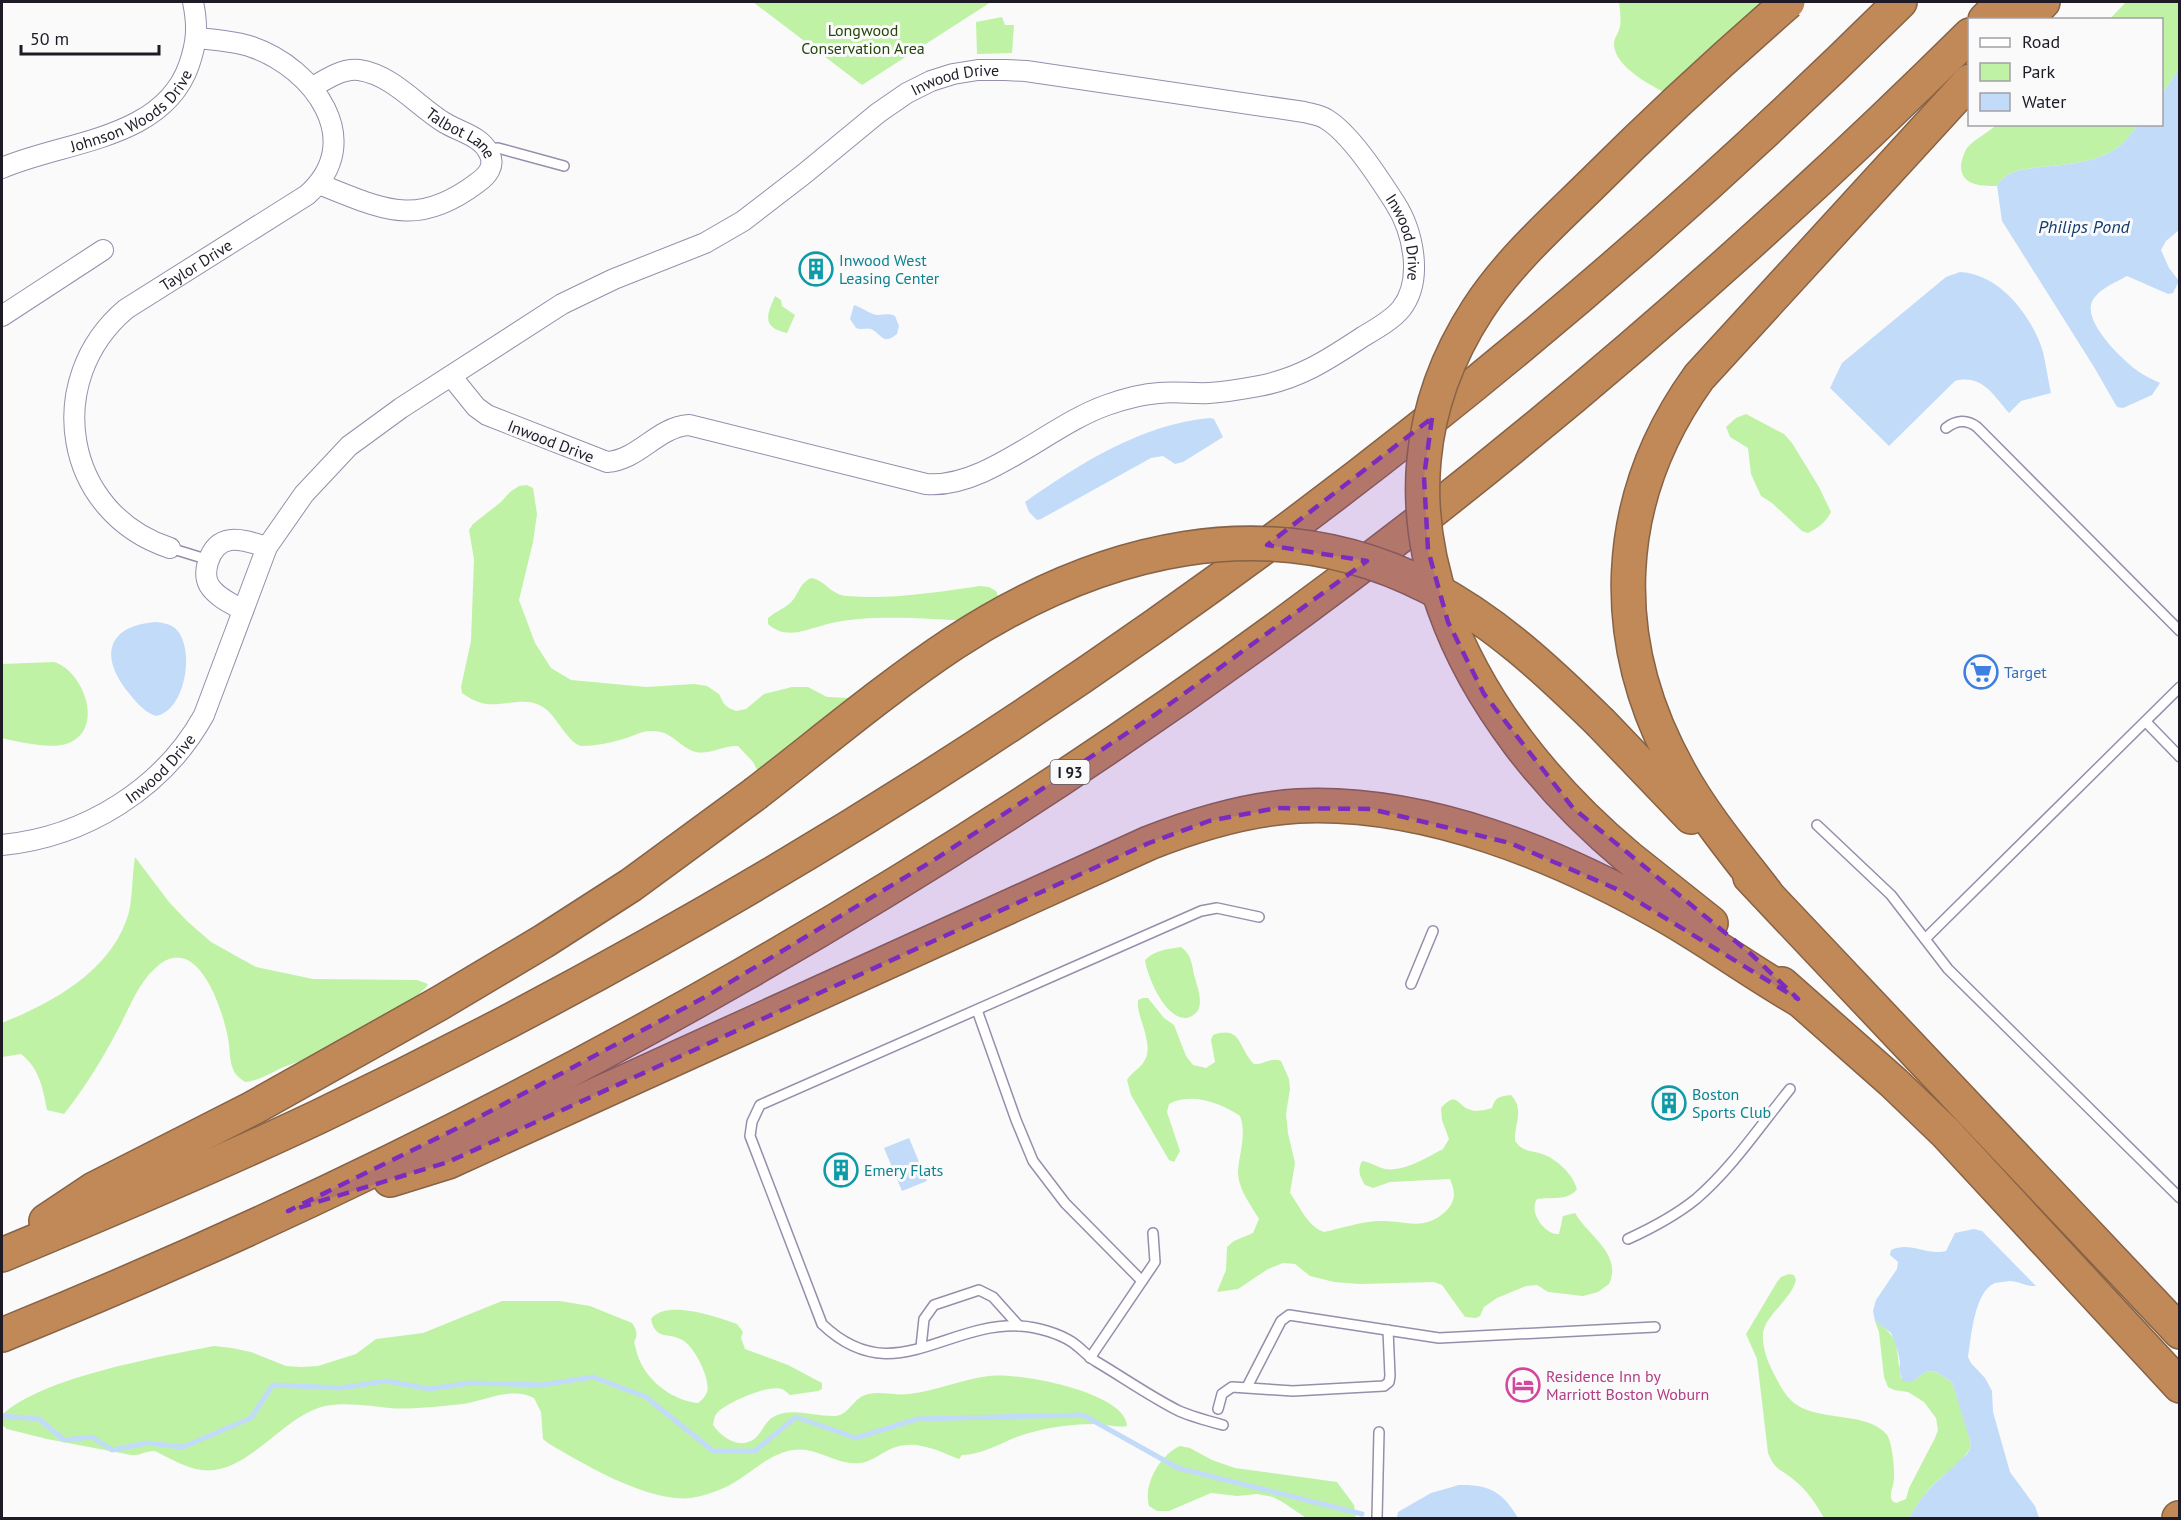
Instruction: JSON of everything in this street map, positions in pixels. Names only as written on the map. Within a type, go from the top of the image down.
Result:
[{"type":"highway","points":[[1788,2],[1604,172],[1529,247],[1501,277],[1468,325],[1452,357],[1440,390],[1431,424],[1424,477],[1425,531],[1436,587],[1455,639],[1484,694],[1538,768],[1573,808],[1628,856],[1751,954],[1798,999],[1894,1083],[1946,1133],[2180,1386]]},
{"type":"highway","points":[[2,1256],[138,1199],[259,1144],[387,1083],[554,996],[802,856],[1025,714],[1233,570],[1486,375],[1687,202],[1807,92],[1900,2]]},
{"type":"highway","points":[[1987,18],[2003,2]]},
{"type":"highway","points":[[2028,18],[2043,2]]},
{"type":"highway","name":"I 93","points":[[2,1335],[288,1211],[478,1118],[726,985],[934,860],[1156,714],[1266,637],[1382,550],[1581,390],[1782,214],[1968,37]]},
{"type":"highway","points":[[1766,893],[1692,793],[1669,752],[1643,692],[1633,652],[1627,590],[1632,532],[1640,493],[1664,433],[1699,377],[1968,83]]},
{"type":"highway","points":[[2,1250],[94,1189],[253,1108],[544,941],[631,885],[755,794],[934,657],[1017,606],[1115,564],[1164,551],[1224,543],[1283,545],[1329,552],[1376,565],[1430,588],[1518,646],[1601,723],[1766,893],[2180,1332]]},
{"type":"highway","points":[[288,1211],[448,1162],[1157,840],[1209,821],[1277,808],[1324,806],[1371,809],[1427,819],[1510,843],[1568,866],[1621,891],[1670,918],[1798,999]]},
{"type":"street","name":"Johnson Woods Drive","points":[[3,162],[113,132],[150,115],[162,105],[181,83],[188,70],[197,38],[193,2]]},
{"type":"street","points":[[197,38],[251,46],[284,63],[313,87],[328,114],[333,138],[329,162],[319,184]]},
{"type":"street","name":"Talbot Lane","points":[[313,87],[337,74],[352,70],[364,71],[391,84],[445,123],[479,140],[487,149],[492,160],[490,170],[484,178],[441,206],[426,210],[409,212],[384,208],[319,184]]},
{"type":"street","name":"Inwood Drive","points":[[2,845],[34,841],[86,823],[126,800],[159,773],[192,734],[204,715],[267,547],[304,494],[337,457],[376,424],[569,300],[614,279],[705,243],[743,221],[859,127],[907,93],[942,77],[978,70],[1026,71],[1304,112],[1324,117],[1335,125],[1402,213],[1412,241],[1413,275],[1401,309],[1378,327],[1308,371],[1282,381],[1233,390],[1209,393],[1159,393],[1124,399],[1076,418],[979,474],[950,483],[926,483],[689,425],[668,430],[624,458],[608,462],[487,415],[476,407],[451,376]]},
{"type":"street","name":"Taylor Drive","points":[[170,548],[146,538],[119,518],[101,499],[88,477],[76,444],[74,426],[75,399],[85,361],[106,327],[126,309],[307,195],[319,184]]},
{"type":"street","points":[[2,316],[103,249]]},
{"type":"street","points":[[243,610],[220,597],[209,585],[206,572],[209,560],[217,546],[231,540],[267,547]]},
{"type":"lane","points":[[487,149],[498,148],[564,166]]},
{"type":"lane","points":[[1946,428],[1962,421],[1977,428],[2180,631]]},
{"type":"lane","points":[[170,548],[209,560]]},
{"type":"lane","points":[[1925,939],[2180,687]]},
{"type":"lane","points":[[2146,722],[2180,757]]},
{"type":"lane","points":[[1817,825],[1891,895],[1948,969],[2180,1198]]},
{"type":"lane","points":[[1223,1425],[1181,1412],[1090,1358],[1072,1342],[1051,1332],[1020,1326],[985,1330],[903,1352],[875,1354],[846,1344],[822,1324],[750,1136],[752,1122],[760,1105],[1210,908],[1259,917]]},
{"type":"lane","points":[[1411,984],[1432,931]]},
{"type":"lane","points":[[977,1010],[1033,1161],[1065,1203],[1142,1281]]},
{"type":"lane","points":[[1628,1239],[1662,1222],[1696,1198],[1725,1168],[1790,1089]]},
{"type":"lane","points":[[1090,1358],[1155,1262],[1153,1233]]},
{"type":"lane","points":[[921,1347],[924,1319],[934,1305],[979,1290],[993,1297],[1020,1326]]},
{"type":"lane","points":[[1247,1388],[1281,1321],[1287,1316],[1439,1338],[1655,1327]]},
{"type":"lane","points":[[1218,1409],[1221,1397],[1228,1389],[1235,1387],[1293,1391],[1382,1387],[1390,1378],[1388,1330]]},
{"type":"lane","points":[[1377,1518],[1379,1432]]},
{"type":"highlighted area","points":[[1432,418],[1424,477],[1428,550],[1448,622],[1484,694],[1573,808],[1751,954],[1798,999],[1621,891],[1510,843],[1371,809],[1277,808],[1209,821],[1149,843],[448,1162],[288,1211],[468,1123],[707,996],[934,860],[1156,714],[1367,561],[1267,545]]},
{"type":"green space","name":"Longwood Conservation Area","points":[[753,2],[991,2],[862,85]]},
{"type":"green space","points":[[1619,2],[1787,2],[1673,96],[1636,76],[1616,53],[1614,42],[1620,23]]},
{"type":"green space","points":[[2126,2],[2179,2],[2179,69],[2163,93],[2163,18],[2111,18]]},
{"type":"green space","points":[[1002,17],[1005,25],[1014,25],[1012,53],[977,54],[976,22]]},
{"type":"green space","points":[[1995,126],[2137,126],[2120,146],[2102,156],[2091,160],[2017,171],[2004,178],[1997,186],[1973,184],[1965,178],[1961,164],[1970,145]]},
{"type":"green space","points":[[775,296],[781,300],[782,306],[795,315],[787,333],[773,327],[768,319]]},
{"type":"green space","points":[[1746,414],[1784,434],[1819,487],[1831,512],[1824,522],[1812,531],[1808,533],[1802,531],[1772,503],[1761,496],[1751,474],[1748,448],[1730,437],[1726,427],[1736,418]]},
{"type":"green space","points":[[527,485],[533,488],[537,514],[533,542],[519,600],[535,643],[551,668],[571,680],[646,687],[694,684],[707,686],[719,694],[724,704],[736,711],[746,709],[764,694],[792,687],[808,687],[827,697],[852,698],[758,772],[753,762],[738,746],[701,753],[690,750],[664,733],[650,731],[608,743],[581,746],[571,739],[543,707],[529,702],[487,704],[465,695],[461,687],[471,641],[474,559],[469,530],[510,492],[519,486]]},
{"type":"green space","points":[[811,578],[847,596],[897,596],[980,586],[996,591],[999,598],[971,621],[858,619],[788,633],[781,632],[768,624],[768,618],[789,604],[803,583]]},
{"type":"green space","points":[[54,662],[65,668],[82,688],[88,715],[85,727],[78,737],[66,744],[52,746],[2,738],[2,664]]},
{"type":"green space","points":[[135,857],[169,902],[187,921],[211,942],[256,967],[313,979],[417,980],[428,984],[398,1010],[337,1046],[245,1082],[233,1069],[221,1011],[207,980],[186,960],[174,958],[160,964],[146,979],[99,1064],[64,1114],[47,1110],[39,1079],[27,1060],[21,1054],[2,1057],[2,1023],[61,994],[95,967],[110,951],[121,933],[129,912]]},
{"type":"green space","points":[[1181,947],[1190,960],[1200,996],[1200,1004],[1196,1013],[1182,1018],[1166,1007],[1160,998],[1145,960],[1157,952]]},
{"type":"green space","points":[[1148,998],[1164,1018],[1174,1025],[1186,1056],[1193,1065],[1206,1068],[1215,1062],[1211,1040],[1213,1035],[1222,1033],[1234,1036],[1254,1064],[1273,1060],[1281,1061],[1289,1079],[1290,1089],[1286,1114],[1295,1163],[1290,1193],[1309,1221],[1324,1232],[1372,1222],[1423,1223],[1440,1216],[1451,1205],[1453,1198],[1454,1191],[1450,1179],[1390,1182],[1373,1188],[1365,1185],[1361,1177],[1359,1171],[1362,1161],[1385,1169],[1415,1164],[1443,1149],[1449,1139],[1442,1120],[1441,1108],[1451,1100],[1476,1111],[1492,1108],[1498,1098],[1511,1095],[1518,1112],[1515,1141],[1525,1149],[1545,1155],[1555,1161],[1569,1174],[1577,1189],[1574,1193],[1564,1197],[1537,1199],[1535,1210],[1539,1222],[1548,1231],[1559,1234],[1563,1216],[1575,1213],[1608,1254],[1612,1273],[1609,1284],[1598,1292],[1583,1296],[1548,1292],[1537,1285],[1526,1286],[1497,1298],[1484,1307],[1480,1316],[1476,1318],[1465,1317],[1442,1285],[1434,1282],[1360,1284],[1334,1282],[1310,1276],[1295,1264],[1283,1263],[1268,1269],[1238,1289],[1217,1292],[1226,1270],[1227,1247],[1234,1241],[1253,1233],[1259,1219],[1240,1185],[1238,1172],[1243,1137],[1242,1123],[1240,1116],[1215,1103],[1187,1099],[1169,1104],[1167,1112],[1180,1151],[1174,1162],[1169,1160],[1131,1095],[1127,1080],[1141,1065],[1148,1050],[1138,1007],[1138,1000]]},
{"type":"green space","points":[[1794,1275],[1796,1280],[1793,1287],[1768,1320],[1763,1333],[1764,1348],[1771,1367],[1789,1399],[1797,1405],[1819,1413],[1869,1423],[1887,1435],[1892,1449],[1894,1469],[1891,1497],[1896,1503],[1906,1499],[1909,1488],[1938,1430],[1936,1418],[1924,1402],[1908,1392],[1888,1387],[1884,1377],[1879,1332],[1875,1321],[1894,1340],[1901,1378],[1912,1382],[1927,1371],[1936,1372],[1952,1382],[1971,1447],[1931,1487],[1909,1518],[1824,1518],[1803,1488],[1776,1467],[1768,1453],[1757,1359],[1746,1334],[1777,1282],[1781,1277]]},
{"type":"green space","points":[[502,1301],[560,1301],[590,1306],[632,1323],[636,1332],[634,1342],[644,1369],[664,1390],[689,1402],[698,1403],[703,1398],[708,1387],[707,1380],[697,1357],[684,1341],[664,1335],[656,1331],[653,1326],[651,1319],[658,1313],[668,1310],[692,1311],[737,1324],[743,1332],[741,1338],[745,1349],[788,1365],[822,1383],[822,1389],[818,1391],[790,1395],[782,1389],[768,1389],[739,1399],[723,1408],[716,1415],[713,1425],[724,1436],[738,1443],[753,1440],[772,1417],[784,1413],[836,1416],[845,1412],[864,1395],[919,1392],[989,1376],[1022,1377],[1045,1381],[1090,1394],[1109,1403],[1122,1414],[1127,1426],[1087,1424],[1045,1429],[1020,1436],[987,1450],[962,1455],[959,1459],[918,1445],[893,1448],[869,1461],[860,1463],[843,1462],[810,1451],[793,1450],[776,1455],[738,1480],[706,1495],[674,1498],[617,1480],[548,1443],[543,1439],[541,1412],[534,1398],[516,1393],[463,1404],[416,1408],[349,1404],[325,1406],[294,1421],[234,1464],[218,1469],[202,1470],[155,1451],[131,1455],[47,1439],[7,1429],[2,1425],[2,1415],[20,1402],[72,1379],[102,1370],[214,1346],[251,1352],[286,1366],[318,1366],[356,1354],[376,1339],[423,1333]]},
{"type":"green space","points":[[1180,1446],[1190,1448],[1212,1460],[1235,1468],[1337,1482],[1354,1505],[1356,1518],[1306,1518],[1273,1497],[1257,1494],[1237,1496],[1211,1493],[1169,1511],[1157,1511],[1149,1506],[1148,1489],[1151,1480],[1160,1463]]},
{"type":"water","name":"Philips Pond","points":[[2179,69],[2179,230],[2166,241],[2161,250],[2169,268],[2179,281],[2173,293],[2168,294],[2127,276],[2101,291],[2091,305],[2094,322],[2106,340],[2135,369],[2160,383],[2152,395],[2123,408],[2117,407],[2002,221],[1997,186],[2004,178],[2017,171],[2091,160],[2102,156],[2120,146],[2137,126],[2163,126],[2163,93]]},
{"type":"water","points":[[1960,272],[1988,280],[2012,299],[2022,311],[2038,338],[2043,352],[2051,393],[2021,401],[2009,413],[1980,383],[1955,381],[1889,446],[1830,388],[1842,363],[1946,277]]},
{"type":"water","points":[[854,305],[876,315],[895,316],[899,326],[897,334],[885,339],[871,329],[856,328],[850,319]]},
{"type":"water","points":[[1214,419],[1223,437],[1183,462],[1175,464],[1163,456],[1151,458],[1041,519],[1037,520],[1029,512],[1025,502],[1089,460],[1112,448],[1160,428]]},
{"type":"water","points":[[157,622],[175,628],[185,649],[186,663],[185,677],[175,703],[166,712],[156,716],[137,703],[128,692],[113,665],[111,654],[113,644],[119,635],[141,624]]},
{"type":"water","points":[[909,1138],[927,1181],[902,1191],[884,1148]]},
{"type":"water","points":[[1974,1229],[1982,1231],[2036,1286],[2009,1281],[1995,1283],[1988,1288],[1978,1305],[1968,1357],[1992,1391],[1993,1412],[2010,1472],[2035,1506],[2039,1518],[1909,1518],[1933,1485],[1967,1454],[1971,1447],[1970,1441],[1952,1382],[1936,1372],[1927,1371],[1912,1382],[1903,1382],[1899,1370],[1898,1352],[1891,1333],[1875,1321],[1873,1311],[1876,1300],[1897,1269],[1898,1262],[1890,1255],[1891,1250],[1905,1247],[1932,1252],[1946,1251],[1955,1233]]},
{"type":"water","points":[[1459,1485],[1479,1486],[1494,1491],[1507,1502],[1518,1518],[1397,1518],[1398,1512],[1431,1493]]},
{"type":"waterway","points":[[2,1416],[39,1419],[64,1440],[92,1437],[112,1450],[147,1443],[183,1447],[251,1418],[273,1385],[341,1388],[386,1381],[430,1389],[470,1383],[542,1385],[593,1377],[646,1397],[713,1451],[755,1451],[796,1417],[856,1438],[917,1419],[1083,1415],[1178,1468],[1362,1514]]},
{"type":"place","name":"Inwood West Leasing Center","points":[[816,269]]},
{"type":"place","name":"Target","points":[[1981,672]]},
{"type":"place","name":"Boston Sports Club","points":[[1669,1103]]},
{"type":"place","name":"Emery Flats","points":[[841,1170]]},
{"type":"place","name":"Residence Inn by Marriott Boston Woburn","points":[[1523,1385]]}]
